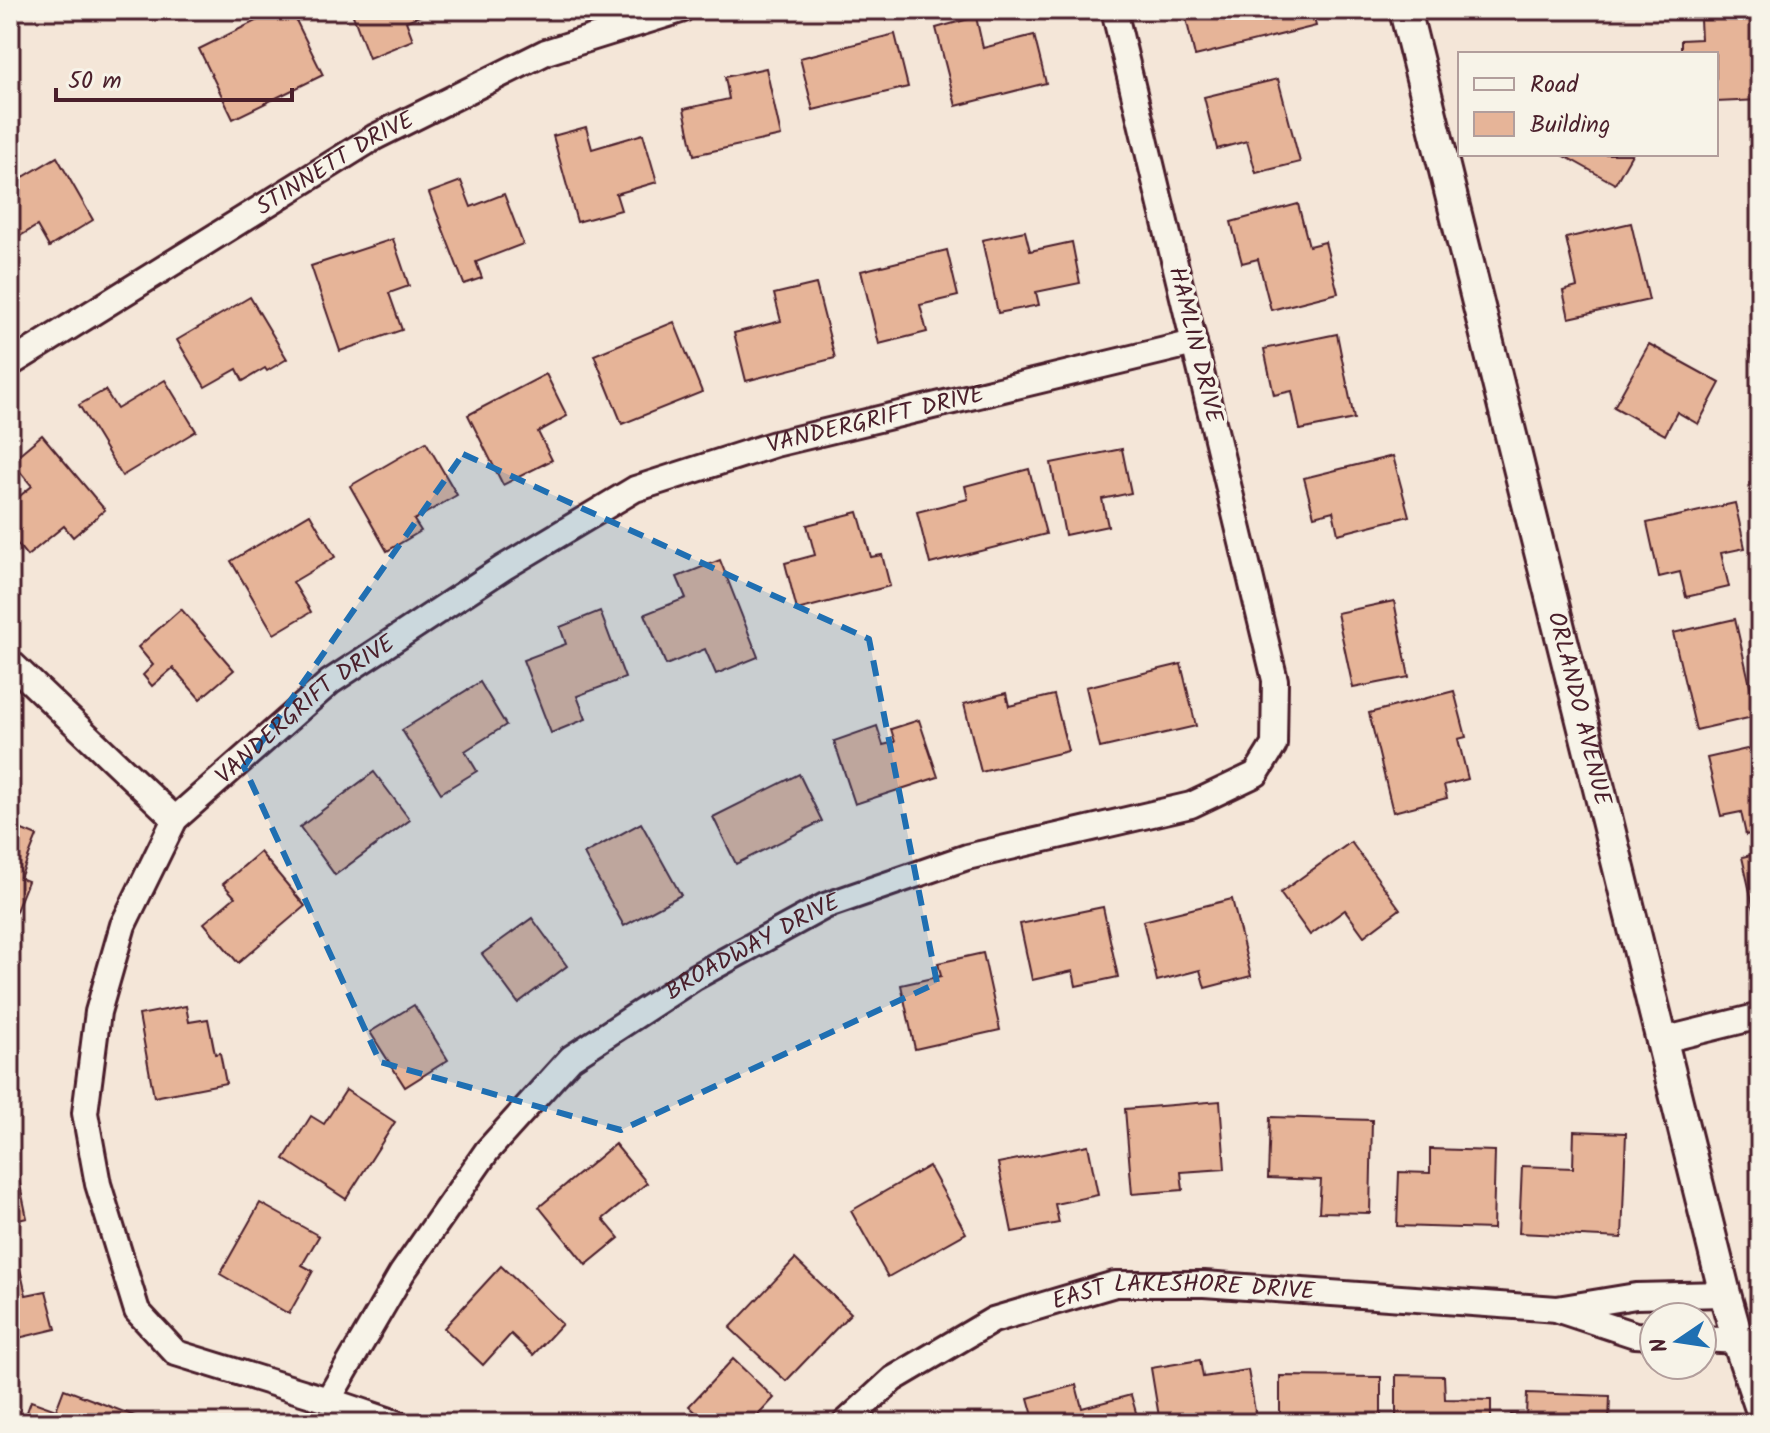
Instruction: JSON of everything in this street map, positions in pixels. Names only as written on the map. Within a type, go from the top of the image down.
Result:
[{"type":"street","name":"STINNETT DRIVE","points":[[10,364],[375,137],[546,52],[681,10]]},
{"type":"street","name":"HAMLIN DRIVE","points":[[1114,10],[1275,680]]},
{"type":"street","name":"ORLANDO AVENUE","points":[[1405,10],[1725,1294],[1760,1406]]},
{"type":"street","name":"VANDERGRIFT DRIVE","points":[[396,1423],[176,1353],[137,1311],[98,1184],[85,1113],[98,1012],[123,925],[175,819],[330,682],[503,568],[635,489],[775,444],[1194,343]]},
{"type":"street","points":[[10,662],[175,819]]},
{"type":"street","name":"BROADWAY DRIVE","points":[[328,1400],[402,1273],[487,1151],[571,1058],[695,977],[825,906],[967,857],[1191,805],[1256,774],[1274,745],[1275,680]]},
{"type":"street","points":[[1663,1040],[1760,1016]]},
{"type":"street","name":"EAST LAKESHORE DRIVE","points":[[845,1423],[893,1379],[993,1320],[1115,1284],[1204,1284],[1557,1309],[1636,1296],[1725,1294]]},
{"type":"street","name":"EAST LAKESHORE DRIVE","points":[[1557,1309],[1638,1335]]},
{"type":"street","points":[[1718,1340],[1738,1341]]},
{"type":"highlighted area","points":[[463,454],[869,639],[937,983],[621,1130],[380,1062],[244,767]]},
{"type":"building","points":[[278,10],[291,10],[323,75],[233,119],[199,49]]},
{"type":"building","points":[[351,10],[421,10],[422,15],[406,21],[413,40],[369,58]]},
{"type":"building","points":[[1184,10],[1312,10],[1316,26],[1195,56]]},
{"type":"building","points":[[976,17],[983,48],[1034,35],[1046,83],[956,106],[936,28]]},
{"type":"building","points":[[1760,18],[1760,100],[1718,102],[1718,52],[1681,52],[1681,40],[1701,39],[1700,20]]},
{"type":"building","points":[[895,34],[908,87],[813,110],[800,58]]},
{"type":"building","points":[[766,68],[781,136],[694,155],[684,109],[729,99],[725,77]]},
{"type":"building","points":[[1278,79],[1300,162],[1256,173],[1247,141],[1217,149],[1204,97]]},
{"type":"building","points":[[586,127],[592,149],[643,134],[657,182],[616,194],[621,210],[577,222],[553,136]]},
{"type":"building","points":[[1565,156],[1631,156],[1615,184]]},
{"type":"building","points":[[57,157],[93,220],[49,247],[37,226],[10,242],[10,185]]},
{"type":"building","points":[[461,181],[471,207],[504,194],[523,244],[476,262],[482,278],[464,284],[429,193]]},
{"type":"building","points":[[1298,204],[1309,246],[1325,242],[1338,293],[1271,310],[1258,259],[1242,263],[1231,222]]},
{"type":"building","points":[[1631,223],[1649,300],[1569,318],[1563,291],[1577,287],[1566,238]]},
{"type":"building","points":[[1025,231],[1030,251],[1072,242],[1080,283],[1036,292],[1039,305],[998,313],[982,240]]},
{"type":"building","points":[[393,239],[409,286],[389,293],[402,330],[340,351],[311,266]]},
{"type":"building","points":[[947,250],[958,296],[920,305],[927,332],[879,344],[861,271]]},
{"type":"building","points":[[816,284],[835,358],[746,381],[734,333],[781,321],[774,294]]},
{"type":"building","points":[[250,297],[287,359],[243,381],[237,369],[205,387],[177,340]]},
{"type":"building","points":[[674,322],[702,392],[622,424],[594,355]]},
{"type":"building","points":[[1337,334],[1354,419],[1300,430],[1292,391],[1274,395],[1264,349]]},
{"type":"building","points":[[1649,344],[1720,383],[1698,424],[1677,412],[1665,435],[1614,407]]},
{"type":"building","points":[[1760,345],[1760,388],[1750,347]]},
{"type":"building","points":[[546,374],[567,416],[538,432],[552,460],[503,485],[468,415]]},
{"type":"building","points":[[165,380],[196,431],[122,476],[79,405],[105,390],[117,409]]},
{"type":"building","points":[[42,435],[105,510],[73,537],[64,526],[27,556],[10,535],[10,504],[32,486],[11,461]]},
{"type":"building","points":[[426,442],[457,495],[414,520],[421,531],[387,551],[350,486]]},
{"type":"building","points":[[1122,449],[1131,493],[1102,499],[1108,526],[1065,535],[1051,463]]},
{"type":"building","points":[[1393,456],[1409,516],[1338,534],[1333,511],[1314,516],[1304,478]]},
{"type":"building","points":[[1029,469],[1046,534],[930,564],[917,512],[968,499],[965,486]]},
{"type":"building","points":[[1735,503],[1745,548],[1721,553],[1729,587],[1686,597],[1680,572],[1659,577],[1647,523]]},
{"type":"building","points":[[858,512],[871,557],[882,555],[890,586],[797,610],[785,563],[815,555],[807,525]]},
{"type":"building","points":[[310,514],[335,557],[293,582],[311,612],[274,634],[231,561]]},
{"type":"building","points":[[720,560],[758,657],[716,674],[705,649],[666,665],[645,614],[686,598],[677,577]]},
{"type":"building","points":[[1394,601],[1409,677],[1353,688],[1337,613]]},
{"type":"building","points":[[181,609],[234,670],[200,699],[173,668],[152,686],[143,675],[153,665],[138,647]]},
{"type":"building","points":[[600,611],[625,678],[577,696],[586,719],[551,733],[523,660],[566,644],[560,627]]},
{"type":"building","points":[[1735,619],[1757,716],[1696,730],[1673,633]]},
{"type":"building","points":[[1181,664],[1196,726],[1100,748],[1086,687]]},
{"type":"building","points":[[480,682],[506,725],[465,751],[477,771],[441,793],[402,730]]},
{"type":"building","points":[[1454,691],[1466,737],[1458,739],[1468,779],[1444,785],[1447,798],[1393,812],[1369,713]]},
{"type":"building","points":[[1006,693],[1009,706],[1054,695],[1068,751],[981,772],[964,704]]},
{"type":"building","points":[[919,720],[938,777],[855,804],[834,741],[877,726],[883,745],[895,742],[891,729]]},
{"type":"building","points":[[1760,746],[1760,831],[1746,835],[1741,812],[1721,816],[1707,758]]},
{"type":"building","points":[[374,772],[410,820],[335,875],[300,827]]},
{"type":"building","points":[[799,774],[822,821],[736,864],[713,817]]},
{"type":"building","points":[[641,823],[681,895],[624,926],[584,854]]},
{"type":"building","points":[[10,825],[37,836],[20,878],[28,881],[14,916],[10,915]]},
{"type":"building","points":[[1351,842],[1400,909],[1364,936],[1345,910],[1310,935],[1280,893]]},
{"type":"building","points":[[260,852],[305,906],[238,963],[204,923],[235,897],[223,884]]},
{"type":"building","points":[[1760,853],[1760,936],[1742,857]]},
{"type":"building","points":[[1232,899],[1251,976],[1205,988],[1200,970],[1157,981],[1143,921]]},
{"type":"building","points":[[1103,907],[1118,977],[1076,986],[1073,971],[1032,980],[1020,924]]},
{"type":"building","points":[[532,918],[567,966],[518,1003],[482,954]]},
{"type":"building","points":[[983,953],[1000,1030],[915,1049],[901,985],[941,976],[938,963]]},
{"type":"building","points":[[414,1005],[448,1060],[405,1087],[370,1032]]},
{"type":"building","points":[[186,1006],[189,1022],[208,1019],[215,1054],[220,1053],[226,1083],[154,1097],[139,1015]]},
{"type":"building","points":[[346,1090],[395,1122],[346,1199],[284,1159],[311,1116],[324,1124]]},
{"type":"building","points":[[1220,1101],[1225,1169],[1181,1172],[1183,1190],[1132,1194],[1125,1109]]},
{"type":"building","points":[[1270,1117],[1372,1120],[1370,1213],[1319,1212],[1321,1180],[1268,1178]]},
{"type":"building","points":[[1574,1131],[1626,1133],[1622,1238],[1519,1233],[1522,1166],[1573,1168]]},
{"type":"building","points":[[615,1144],[647,1183],[603,1219],[619,1238],[586,1265],[539,1207]]},
{"type":"building","points":[[1088,1145],[1098,1195],[1055,1204],[1059,1223],[1012,1232],[998,1163]]},
{"type":"building","points":[[1430,1149],[1495,1151],[1493,1229],[1397,1226],[1399,1172],[1430,1173]]},
{"type":"building","points":[[929,1166],[966,1233],[888,1277],[851,1211]]},
{"type":"building","points":[[18,1175],[27,1218],[10,1222],[10,1176]]},
{"type":"building","points":[[260,1203],[319,1236],[302,1265],[313,1271],[289,1314],[220,1274]]},
{"type":"building","points":[[14,1242],[26,1295],[46,1291],[56,1329],[10,1340],[10,1243]]},
{"type":"building","points":[[795,1259],[851,1313],[786,1381],[730,1328]]},
{"type":"building","points":[[501,1266],[562,1324],[533,1355],[511,1334],[483,1365],[444,1328]]},
{"type":"building","points":[[733,1359],[774,1398],[751,1423],[707,1423],[689,1406]]},
{"type":"building","points":[[1200,1360],[1203,1377],[1248,1370],[1257,1423],[1160,1423],[1151,1368]]},
{"type":"building","points":[[1396,1375],[1444,1376],[1445,1399],[1491,1400],[1491,1423],[1396,1423]]},
{"type":"building","points":[[1280,1376],[1381,1377],[1381,1423],[1280,1423]]},
{"type":"building","points":[[1076,1385],[1082,1408],[1131,1395],[1139,1423],[1035,1423],[1028,1398]]},
{"type":"building","points":[[64,1389],[148,1421],[23,1423],[31,1401],[56,1410]]},
{"type":"building","points":[[1527,1393],[1610,1396],[1609,1423],[1511,1423],[1511,1414],[1526,1415]]}]
